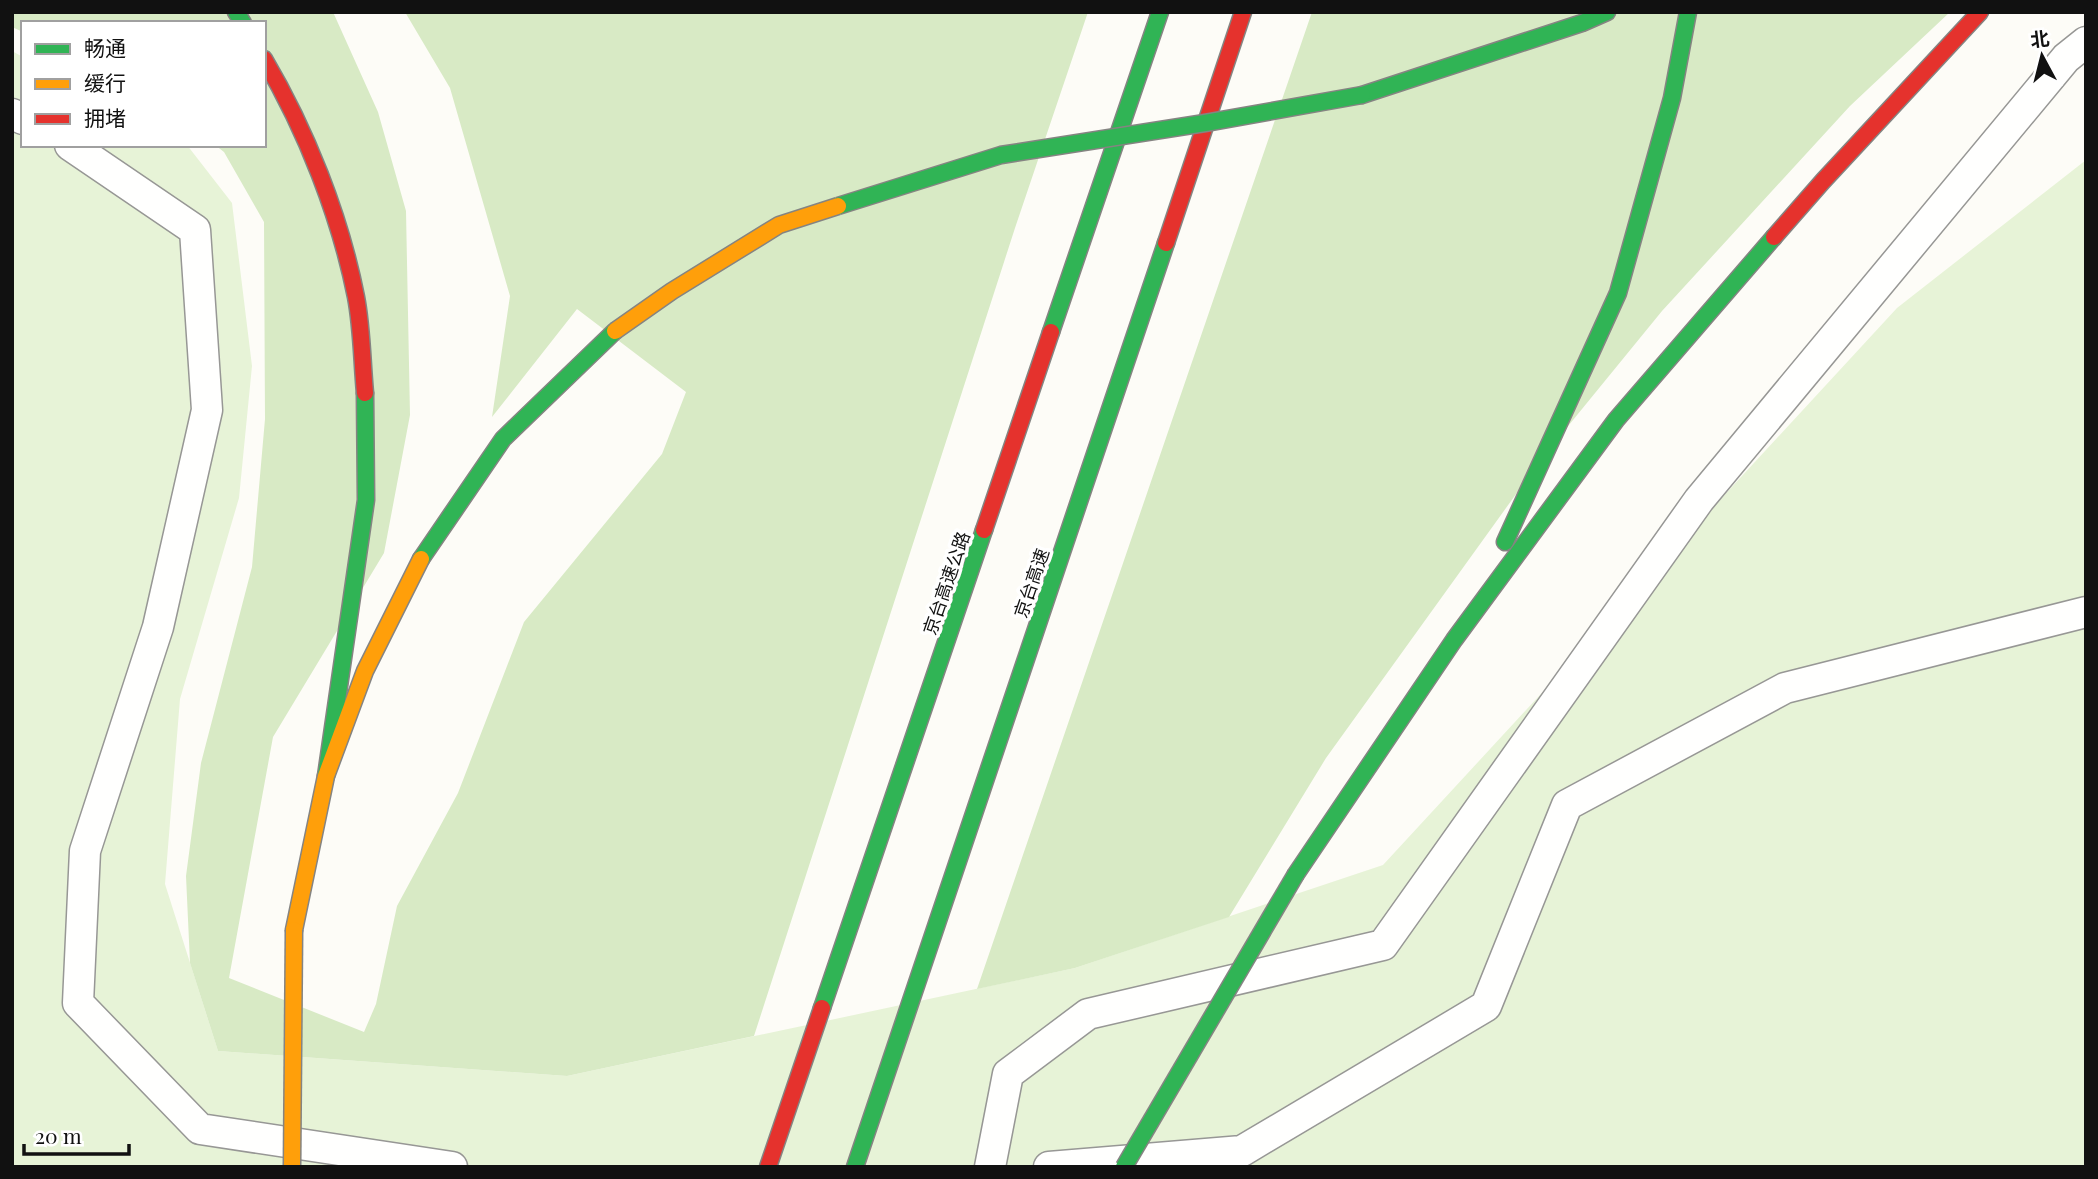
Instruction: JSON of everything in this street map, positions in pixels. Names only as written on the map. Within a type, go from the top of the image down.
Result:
[{"type":"highway","name":"京台高速公路","points":[[768,1167],[1160,12]]},
{"type":"highway","name":"京台高速","points":[[855,1167],[1243,12]]},
{"type":"highway","points":[[326,776],[365,671],[417,566],[503,439],[615,331],[672,291],[779,225],[1001,155],[1362,95],[1569,27],[1606,12]]},
{"type":"highway","points":[[1454,640],[1516,521],[1618,293],[1672,98],[1688,12]]},
{"type":"highway","points":[[1124,1167],[1296,874],[1454,640],[1616,420],[1822,181],[1980,12]]},
{"type":"highway","points":[[266,62],[278,83],[328,195],[356,298],[366,407],[366,500],[326,776],[294,930],[292,1167]]},
{"type":"street","points":[[990,1167],[1008,1074],[1088,1014],[1383,946],[1699,500],[2066,58],[2086,42]]},
{"type":"street","points":[[73,147],[195,230],[207,410],[158,626],[85,851],[78,1003],[200,1129],[452,1167]]},
{"type":"street","points":[[1049,1167],[1242,1151],[1486,1006],[1567,805],[1785,688],[2086,612]]},
{"type":"green space","points":[[12,12],[333,12],[378,112],[406,211],[410,415],[384,553],[273,737],[229,978],[364,1032],[376,1004],[397,906],[458,793],[524,622],[662,454],[686,392],[577,309],[492,417],[510,296],[450,88],[405,12],[1088,12],[1015,228],[754,1036],[567,1076],[218,1051],[190,963],[186,876],[201,763],[252,567],[265,419],[264,222],[224,152],[218,147],[266,147],[266,21],[21,21],[21,31],[12,27]]},
{"type":"green space","points":[[1312,12],[1950,12],[1850,106],[1662,311],[1542,458],[1326,758],[1229,917],[1075,968],[977,989]]},
{"type":"green space","points":[[12,51],[21,56],[21,147],[189,147],[232,203],[252,366],[239,498],[180,699],[165,884],[218,1051],[567,1076],[1075,968],[1383,865],[1897,308],[2086,160],[2086,1167],[12,1167]]},
{"type":"traffic: fast","points":[[236,12],[242,21]]},
{"type":"traffic: fast","points":[[1051,332],[1160,12]]},
{"type":"traffic: fast","points":[[1362,95],[1582,23],[1607,12]]},
{"type":"traffic: fast","points":[[1505,542],[1618,293],[1672,98],[1688,12]]},
{"type":"traffic: fast","points":[[838,206],[1001,155],[1362,95]]},
{"type":"traffic: fast","points":[[1296,874],[1454,640],[1616,420],[1774,237]]},
{"type":"traffic: fast","points":[[855,1167],[1166,243]]},
{"type":"traffic: fast","points":[[421,559],[503,439],[615,331]]},
{"type":"traffic: fast","points":[[326,776],[366,500],[365,393]]},
{"type":"traffic: fast","points":[[822,1008],[984,530]]},
{"type":"traffic: fast","points":[[1124,1167],[1296,874]]},
{"type":"traffic: slow","points":[[615,331],[672,291],[779,225],[838,206]]},
{"type":"traffic: slow","points":[[294,930],[326,776],[365,671],[421,559]]},
{"type":"traffic: slow","points":[[292,1167],[294,930]]},
{"type":"traffic: jam","points":[[1166,243],[1243,12]]},
{"type":"traffic: jam","points":[[1774,237],[1980,12]]},
{"type":"traffic: jam","points":[[266,63],[294,115],[320,174],[341,236],[358,309],[365,393]]},
{"type":"traffic: jam","points":[[984,530],[1051,332]]},
{"type":"traffic: jam","points":[[768,1167],[822,1008]]}]
